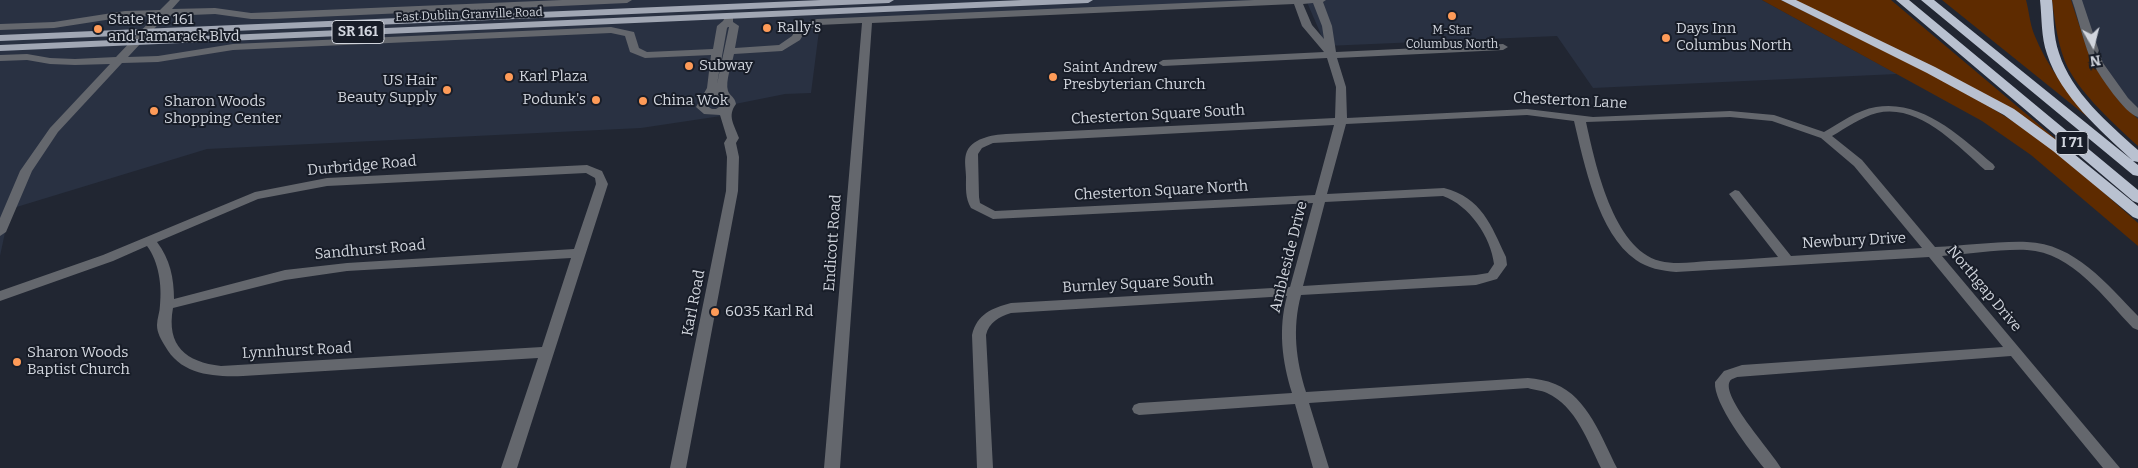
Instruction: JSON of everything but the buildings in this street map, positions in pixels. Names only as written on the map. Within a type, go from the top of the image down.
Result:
[{"type":"highway","points":[[1787,0],[1931,70],[2009,112],[2058,148],[2138,214]]},
{"type":"highway","name":"I 71","points":[[1902,0],[2138,198]]},
{"type":"highway","name":"I 71","points":[[1927,0],[2138,172]]},
{"type":"highway","points":[[2046,0],[2054,54],[2068,83],[2094,114],[2138,158]]},
{"type":"main road","name":"East Dublin Granville Road","points":[[0,48],[889,0]]},
{"type":"main road","name":"East Dublin Granville Road","points":[[0,38],[733,9],[1088,0]]},
{"type":"main road","points":[[0,43],[117,36],[146,31]]},
{"type":"street","points":[[0,232],[30,165],[54,130],[174,0]]},
{"type":"street","name":"East Dublin Granville Road","points":[[0,27],[54,25],[125,14],[215,11],[251,16],[271,16],[627,0]]},
{"type":"street","name":"Ambleside Drive","points":[[1317,0],[1327,26],[1331,54],[1341,87],[1341,121],[1292,303],[1288,340],[1291,366],[1321,468]]},
{"type":"street","points":[[729,51],[782,48],[796,38],[802,28],[811,24],[1321,0]]},
{"type":"street","points":[[2077,0],[2098,62],[2124,100],[2138,114]]},
{"type":"street","name":"Ambleside Drive","points":[[1297,1],[1307,26],[1331,54]]},
{"type":"street","points":[[706,99],[724,96],[722,88],[734,26],[733,9]]},
{"type":"street","points":[[706,99],[712,88],[722,26],[733,9]]},
{"type":"street","name":"Endicott Road","points":[[832,468],[866,20]]},
{"type":"street","name":"East Dublin Granville Road","points":[[0,58],[27,57],[69,62],[119,60],[174,57],[233,47],[611,30],[630,34],[634,50],[645,55],[717,52]]},
{"type":"street","points":[[1163,63],[1502,46]]},
{"type":"street","name":"Karl Road","points":[[724,96],[732,102],[726,108],[725,116],[733,138],[730,143]]},
{"type":"street","name":"Karl Road","points":[[678,468],[732,191],[734,157],[730,143],[725,140],[718,118],[701,107],[706,99]]},
{"type":"street","points":[[710,112],[720,112],[726,108]]},
{"type":"street","points":[[1825,136],[1877,110],[1895,108],[1912,113],[1937,126],[1989,167]]},
{"type":"street","name":"Chesterton Lane","points":[[1341,121],[1527,112],[1579,118],[1622,120],[1730,114],[1774,118],[1825,136]]},
{"type":"street","name":"Newbury Drive","points":[[1579,118],[1586,153],[1598,192],[1614,224],[1635,254],[1652,264],[1676,268],[2028,246],[2057,253],[2086,271],[2138,325]]},
{"type":"street","name":"Chesterton Square South","points":[[1004,216],[992,215],[974,205],[972,197],[973,151],[979,145],[997,139],[1341,121]]},
{"type":"street","name":"Northgap Drive","points":[[1825,136],[1858,163],[2112,468]]},
{"type":"street","name":"Durbridge Road","points":[[0,296],[108,258],[255,196],[327,182],[587,169],[596,172],[601,178],[602,184],[580,253]]},
{"type":"street","name":"Chesterton Square North","points":[[1004,216],[1435,192],[1456,196],[1468,202],[1476,210],[1500,257],[1501,265],[1497,272]]},
{"type":"street","points":[[1736,194],[1788,261]]},
{"type":"street","name":"Lynnhurst Road","points":[[149,240],[157,250],[167,278],[164,329],[174,353],[185,363],[220,372],[547,352]]},
{"type":"street","points":[[509,468],[580,253]]},
{"type":"street","name":"Sandhurst Road","points":[[166,306],[285,275],[347,266],[580,253]]},
{"type":"street","name":"Burnley Square South","points":[[984,468],[979,335],[980,327],[986,319],[997,311],[1011,308],[1476,280],[1488,278],[1497,272]]},
{"type":"street","points":[[1772,468],[1727,402],[1722,387],[1728,375],[1742,370],[2015,352]]},
{"type":"street","points":[[1139,409],[1528,383],[1551,387],[1566,396],[1577,408],[1609,468]]},
{"type":"shaded area","points":[[0,0],[1286,0],[820,23],[811,93],[785,94],[720,107],[721,116],[641,128],[207,149],[10,209],[0,256]]},
{"type":"shaded area","points":[[1306,0],[1762,0],[1897,74],[1593,88],[1557,36],[1326,46]]},
{"type":"shaded area","points":[[1762,0],[1781,0],[1899,58],[1958,88],[2031,133],[2093,183],[2138,223],[2138,246],[2031,155],[1982,121]]},
{"type":"shaded area","points":[[1794,0],[1891,0],[2056,139],[2053,140]]},
{"type":"shaded area","points":[[1942,0],[2026,0],[2039,46],[2066,89],[2090,119]]},
{"type":"shaded area","points":[[2052,0],[2071,0],[2091,61],[2119,101],[2138,119],[2138,146],[2090,99],[2068,68],[2059,43]]},
{"type":"shaded area","points":[[2071,0],[2138,0],[2138,119],[2119,101],[2091,61]]},
{"type":"place","name":"M-Star Columbus North","points":[[1452,16]]},
{"type":"place","name":"Rally's","points":[[767,28]]},
{"type":"place","name":"State Rte 161 and Tamarack Blvd","points":[[98,29]]},
{"type":"place","name":"Days Inn Columbus North","points":[[1666,38]]},
{"type":"place","name":"Subway","points":[[689,66]]},
{"type":"place","name":"Karl Plaza","points":[[509,77]]},
{"type":"place","name":"Saint Andrew Presbyterian Church","points":[[1053,77]]},
{"type":"place","name":"US Hair Beauty Supply","points":[[447,90]]},
{"type":"place","name":"Podunk's","points":[[596,100]]},
{"type":"place","name":"China Wok","points":[[643,101]]},
{"type":"place","name":"Sharon Woods Shopping Center","points":[[154,111]]},
{"type":"place","name":"6035 Karl Rd","points":[[715,312]]},
{"type":"place","name":"Sharon Woods Baptist Church","points":[[17,362]]}]
